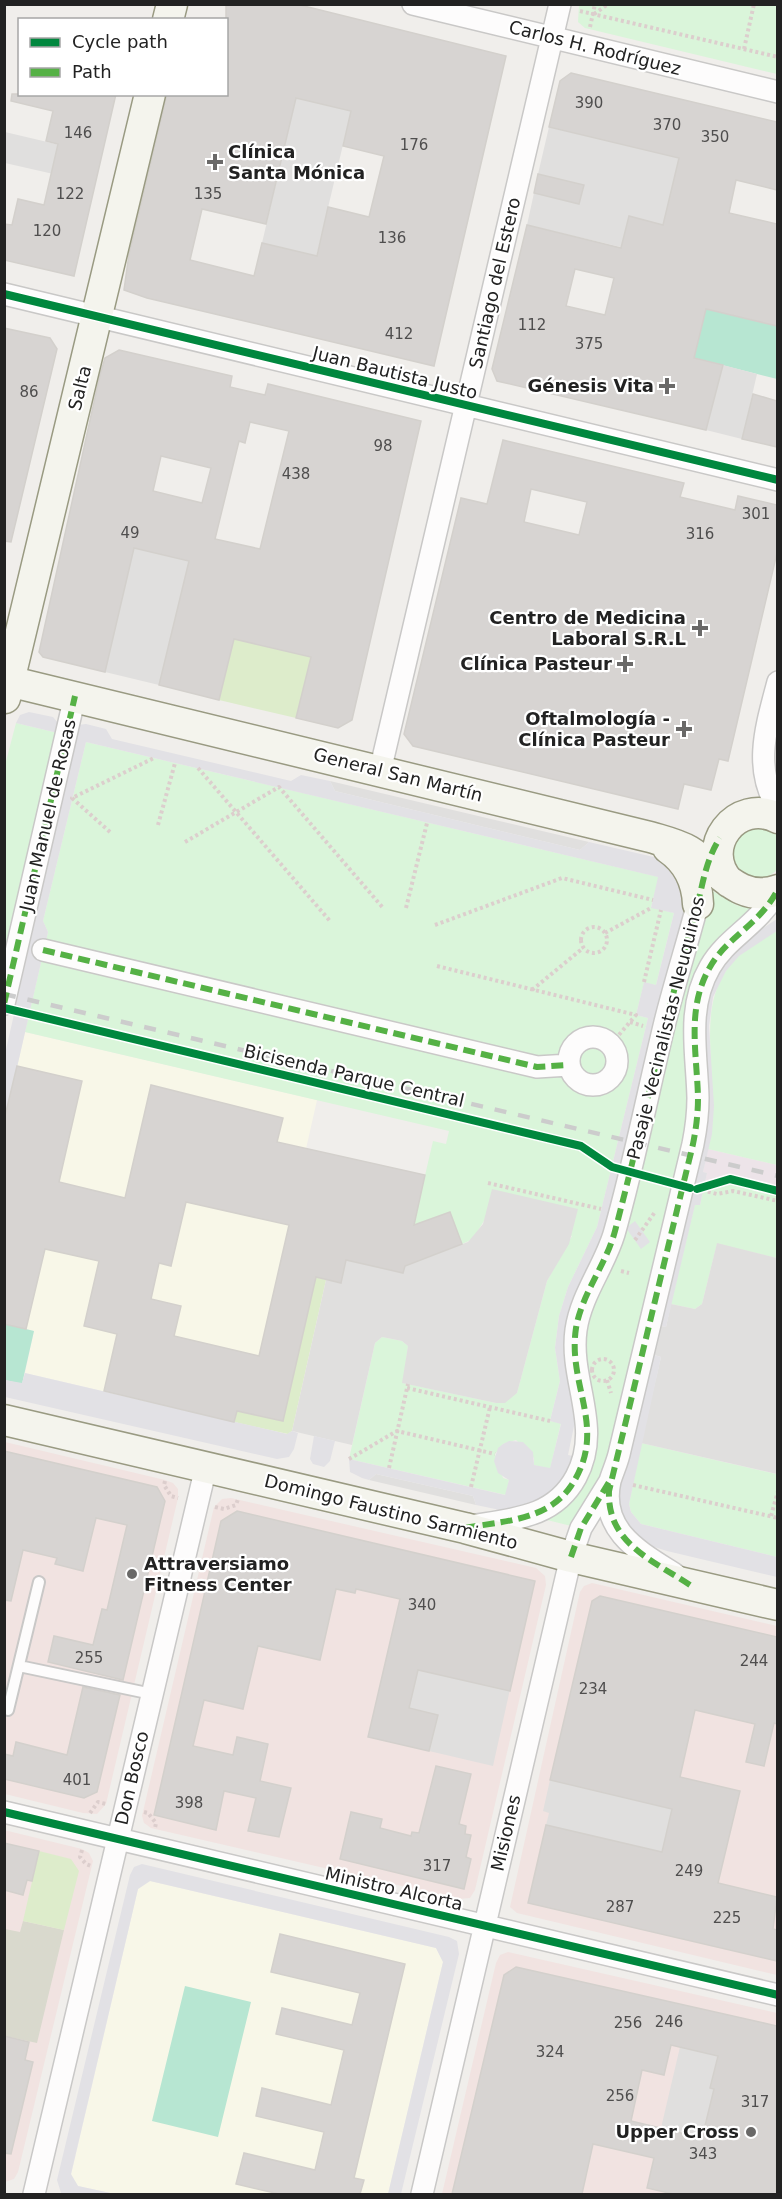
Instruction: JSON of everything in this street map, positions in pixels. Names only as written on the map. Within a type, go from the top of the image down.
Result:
[{"type":"main road","name":"Salta","points":[[6,687],[150,96]]},
{"type":"main road","name":"General San Martín","points":[[6,687],[75,696],[650,837],[682,848],[713,850]]},
{"type":"main road","points":[[772,809],[733,820],[713,850],[729,882],[750,893],[777,891]]},
{"type":"main road","points":[[650,837],[684,862],[695,882],[698,904]]},
{"type":"main road","name":"Domingo Faustino Sarmiento","points":[[4,1420],[465,1528],[571,1557],[777,1605]]},
{"type":"street","name":"Carlos H. Rodríguez","points":[[413,4],[777,92]]},
{"type":"street","name":"Santiago del Estero","points":[[380,771],[552,38],[569,8]]},
{"type":"street","name":"Juan Bautista Justo","points":[[4,294],[777,480]]},
{"type":"street","points":[[772,809],[763,757],[777,682]]},
{"type":"street","name":"Juan Manuel de Rosas","points":[[4,1004],[75,696]]},
{"type":"street","name":"Pasaje Vecinalistas Neuquinos","points":[[465,1528],[532,1515],[547,1509],[566,1493],[579,1471],[586,1448],[588,1422],[576,1362],[576,1328],[584,1301],[614,1235],[681,958],[713,850]]},
{"type":"street","name":"Pasaje Vecinalistas Neuquinos","points":[[690,1585],[633,1547],[620,1534],[609,1509],[610,1480],[620,1450],[693,1144],[698,1110],[694,1017],[699,990],[716,957],[760,917],[777,891]]},
{"type":"street","points":[[44,950],[537,1067],[569,1065]]},
{"type":"street","points":[[594,1037],[611,1044],[617,1062],[613,1074],[604,1082],[592,1084],[580,1081],[569,1065],[570,1053],[582,1039],[594,1037]]},
{"type":"street","name":"Don Bosco","points":[[34,2194],[206,1467]]},
{"type":"street","name":"Misiones","points":[[422,2194],[571,1557],[586,1519],[610,1480]]},
{"type":"street","name":"Ministro Alcorta","points":[[4,1812],[777,1995]]},
{"type":"lane","points":[[8,1710],[39,1582]]},
{"type":"lane","points":[[19,1666],[152,1694]]},
{"type":"path","points":[[590,30],[595,4]]},
{"type":"path","points":[[593,14],[608,4]]},
{"type":"path","points":[[744,49],[754,4]]},
{"type":"path","points":[[569,8],[777,57]]},
{"type":"path","points":[[110,832],[72,798],[154,758]]},
{"type":"path","points":[[158,825],[175,763]]},
{"type":"path","points":[[198,768],[330,921]]},
{"type":"path","points":[[184,842],[279,787],[384,909]]},
{"type":"path","points":[[406,908],[427,823]]},
{"type":"path","points":[[435,925],[562,878],[653,900]]},
{"type":"path","points":[[605,933],[651,908]]},
{"type":"path","points":[[644,982],[661,910]]},
{"type":"path","points":[[598,927],[605,933],[607,942],[602,950],[594,954],[583,948],[580,940],[586,929],[598,927]]},
{"type":"path","points":[[532,990],[583,948]]},
{"type":"path","points":[[437,966],[636,1015],[611,1044]]},
{"type":"path","points":[[630,1022],[646,1026]]},
{"type":"path","points":[[488,1183],[602,1209]]},
{"type":"path","points":[[697,1189],[714,1184]]},
{"type":"path","points":[[697,1189],[717,1194],[733,1191],[777,1202]]},
{"type":"path","points":[[599,1360],[606,1360],[612,1365],[613,1372],[610,1378],[600,1381],[592,1374],[592,1367],[599,1360]]},
{"type":"path","points":[[389,1468],[407,1386],[550,1421]]},
{"type":"path","points":[[471,1487],[490,1407]]},
{"type":"path","points":[[349,1459],[397,1431],[495,1454]]},
{"type":"path","points":[[165,1480],[164,1485],[171,1496],[178,1498]]},
{"type":"path","points":[[633,1485],[777,1518]]},
{"type":"path","points":[[771,1516],[777,1491]]},
{"type":"path","points":[[214,1507],[224,1509],[236,1505],[238,1500]]},
{"type":"path","points":[[90,1814],[98,1802],[106,1804]]},
{"type":"path","points":[[143,1812],[148,1813],[156,1823],[154,1829]]},
{"type":"path","points":[[82,1849],[80,1857],[86,1864],[92,1866]]},
{"type":"shaded area","points":[[296,98],[351,111],[298,334],[276,328],[294,251],[262,243]]},
{"type":"shaded area","points":[[549,127],[679,158],[663,225],[629,216],[621,247],[527,225],[534,193],[579,204],[584,186],[538,174]]},
{"type":"shaded area","points":[[5,132],[77,149],[71,178],[5,163]]},
{"type":"shaded area","points":[[723,365],[757,374],[742,439],[706,430]]},
{"type":"shaded area","points":[[134,548],[189,561],[159,685],[105,672]]},
{"type":"shaded area","points":[[29,712],[53,717],[59,724],[58,733],[16,723],[20,715]]},
{"type":"shaded area","points":[[86,724],[106,729],[112,739],[291,781],[301,775],[330,781],[335,791],[580,850],[589,842],[658,858],[668,862],[690,899],[608,1230],[585,1280],[578,1407],[568,1455],[577,1457],[567,1480],[538,1503],[500,1510],[476,1505],[473,1496],[376,1474],[369,1480],[362,1478],[350,1472],[349,1459],[505,1495],[509,1480],[498,1473],[494,1461],[498,1448],[503,1444],[509,1441],[523,1442],[533,1452],[534,1465],[550,1468],[561,1424],[550,1421],[560,1381],[555,1348],[559,1316],[568,1287],[597,1227],[648,1018],[636,1015],[644,982],[656,985],[674,913],[651,908],[658,877],[86,742],[43,921],[48,932],[5,1120],[5,1054],[73,754],[70,742],[78,725]]},
{"type":"shaded area","points":[[330,781],[589,842],[580,850],[335,791]]},
{"type":"shaded area","points":[[777,919],[777,931],[739,956],[726,971],[713,997],[709,1026],[714,1106],[712,1134],[703,1172],[707,1173],[700,1205],[695,1205],[666,1327],[657,1325],[701,1021],[716,971],[748,938]]},
{"type":"shaded area","points":[[25,1032],[317,1100],[279,1269],[326,1280],[292,1431],[288,1434],[165,1406],[167,1396],[150,1402],[25,1373],[34,1331],[5,1324],[5,1120]]},
{"type":"shaded area","points":[[708,1149],[777,1165],[777,1188],[727,1176],[704,1187],[707,1173],[703,1172]]},
{"type":"shaded area","points":[[492,1189],[578,1209],[569,1244],[547,1281],[517,1393],[505,1403],[496,1403],[402,1383],[408,1346],[402,1341],[382,1337],[375,1343],[352,1445],[292,1431],[326,1280],[341,1282],[346,1260],[403,1273],[405,1266],[468,1242],[483,1224]]},
{"type":"shaded area","points":[[635,1221],[650,1242],[641,1249],[626,1228]]},
{"type":"shaded area","points":[[717,1243],[777,1258],[777,1474],[641,1443],[661,1357],[651,1354],[657,1325],[666,1327],[671,1304],[695,1309],[702,1304]]},
{"type":"shaded area","points":[[651,1354],[661,1357],[629,1504],[631,1512],[641,1524],[777,1557],[777,1577],[667,1551],[648,1545],[631,1534],[616,1506]]},
{"type":"shaded area","points":[[25,1373],[149,1402],[167,1396],[166,1406],[287,1434],[292,1431],[298,1433],[294,1449],[289,1457],[277,1459],[5,1397],[5,1380],[22,1383]]},
{"type":"shaded area","points":[[314,1436],[335,1441],[330,1461],[324,1467],[313,1464],[310,1459]]},
{"type":"shaded area","points":[[5,1442],[165,1480],[173,1483],[178,1489],[178,1498],[106,1804],[97,1814],[83,1813],[5,1794]]},
{"type":"shaded area","points":[[376,1474],[473,1496],[476,1505],[369,1480]]},
{"type":"shaded area","points":[[231,1498],[536,1568],[545,1576],[546,1585],[475,1890],[470,1898],[458,1899],[151,1828],[144,1823],[142,1816],[214,1507],[222,1499]]},
{"type":"shaded area","points":[[592,1583],[777,1626],[777,1975],[517,1913],[510,1907],[580,1592],[584,1586]]},
{"type":"shaded area","points":[[421,1656],[516,1662],[493,1766],[429,1751],[438,1715],[409,1708]]},
{"type":"shaded area","points":[[550,1780],[672,1809],[662,1852],[546,1825],[549,1813],[543,1811]]},
{"type":"shaded area","points":[[4,1830],[82,1849],[89,1853],[93,1861],[18,2172],[14,2179],[5,2182]]},
{"type":"shaded area","points":[[142,1864],[449,1937],[457,1941],[459,1954],[401,2194],[388,2194],[443,1962],[436,1948],[150,1881],[138,1889],[71,2174],[78,2186],[115,2194],[61,2193],[57,2180],[130,1875],[134,1867]]},
{"type":"shaded area","points":[[150,1881],[436,1948],[443,1962],[388,2194],[115,2194],[78,2186],[71,2175],[138,1889]]},
{"type":"shaded area","points":[[23,1921],[64,1930],[37,2043],[5,2036],[5,1929],[20,1932]]},
{"type":"shaded area","points":[[508,1952],[777,2013],[777,2194],[442,2194],[496,1963],[500,1955]]},
{"type":"shaded area","points":[[718,2013],[727,2015],[710,2088],[734,2093],[723,2142],[661,2128],[680,2047],[709,2053]]},
{"type":"green space","points":[[579,5],[777,5],[777,74],[585,28],[578,22]]},
{"type":"green space","points":[[706,309],[777,326],[777,379],[694,358]]},
{"type":"green space","points":[[234,639],[311,657],[296,718],[219,700]]},
{"type":"green space","points":[[16,723],[58,733],[5,963],[4,769]]},
{"type":"green space","points":[[86,742],[659,877],[651,907],[674,913],[656,985],[644,983],[636,1015],[648,1018],[597,1227],[568,1287],[559,1316],[555,1348],[560,1381],[550,1421],[561,1423],[550,1469],[534,1465],[534,1458],[516,1440],[503,1444],[495,1454],[503,1478],[509,1480],[506,1495],[349,1459],[375,1343],[382,1337],[402,1341],[408,1346],[403,1383],[496,1403],[517,1393],[547,1281],[572,1236],[485,1219],[473,1239],[462,1244],[450,1213],[410,1240],[433,1141],[446,1144],[449,1131],[25,1032],[48,932],[43,921]]},
{"type":"green space","points":[[755,826],[770,829],[777,834],[777,870],[766,877],[755,878],[745,874],[738,867],[734,857],[735,846],[741,836]]},
{"type":"green space","points":[[711,890],[736,905],[756,910],[719,947],[691,1112],[611,1453],[597,1484],[571,1526],[543,1519],[577,1490],[582,1344],[693,936]]},
{"type":"green space","points":[[777,931],[777,1165],[708,1149],[712,1117],[710,1025],[714,998],[725,973],[745,951]]},
{"type":"green space","points":[[727,1176],[777,1188],[777,1258],[717,1244],[702,1304],[695,1309],[671,1304],[695,1204],[700,1205],[704,1187]]},
{"type":"green space","points":[[316,1277],[326,1280],[292,1431],[288,1434],[234,1422],[237,1411],[283,1421]]},
{"type":"green space","points":[[5,1324],[34,1331],[22,1384],[5,1380]]},
{"type":"green space","points":[[641,1443],[776,1474],[777,1471],[777,1557],[641,1524],[631,1512],[629,1504]]},
{"type":"green space","points":[[39,1851],[71,1859],[79,1871],[64,1930],[23,1921]]},
{"type":"green space","points":[[185,1986],[251,2002],[218,2137],[152,2121]]},
{"type":"building","points":[[226,4],[296,4],[506,56],[434,366],[147,298],[124,290],[129,254],[167,96],[228,96]],"holes":[[[296,98],[351,111],[343,146],[384,156],[369,217],[328,207],[317,256],[262,243],[254,276],[190,260],[202,209],[266,224]]]},
{"type":"building","points":[[571,73],[777,122],[777,190],[736,180],[729,213],[777,224],[777,326],[706,309],[694,358],[723,365],[706,430],[497,381],[492,369],[527,225],[621,248],[629,216],[663,225],[679,158],[549,127],[560,81]],"holes":[[[575,269],[614,278],[605,315],[566,306]]]},
{"type":"building","points":[[12,94],[18,94],[18,96],[116,96],[74,276],[4,260],[4,224],[12,225],[18,199],[44,205],[58,144],[46,141],[53,111],[11,101]]},
{"type":"building","points":[[538,174],[584,185],[579,204],[534,193]]},
{"type":"building","points":[[4,328],[50,338],[57,349],[11,542],[4,541]]},
{"type":"building","points":[[119,350],[232,376],[230,387],[265,395],[268,384],[421,421],[352,720],[338,728],[296,718],[311,657],[234,639],[219,700],[159,685],[189,561],[134,548],[105,672],[43,657],[39,652],[105,358]],"holes":[[[250,422],[289,431],[260,549],[215,539],[239,441],[245,443]],[[161,456],[211,468],[202,503],[153,491]]]},
{"type":"building","points":[[753,394],[777,401],[777,447],[742,439]]},
{"type":"building","points":[[503,440],[684,483],[680,497],[735,510],[738,496],[777,505],[777,553],[728,761],[719,759],[711,790],[684,784],[678,809],[413,746],[404,734],[461,498],[487,504]],"holes":[[[531,489],[587,502],[579,535],[524,522]]]},
{"type":"building","points":[[17,1066],[82,1081],[59,1182],[125,1198],[151,1085],[283,1118],[277,1142],[425,1175],[414,1225],[450,1212],[462,1244],[405,1266],[403,1273],[346,1260],[341,1283],[316,1277],[283,1421],[237,1411],[234,1422],[104,1391],[117,1334],[84,1326],[99,1261],[45,1249],[26,1329],[4,1324],[4,1120]],"holes":[[[186,1202],[289,1225],[259,1356],[174,1336],[181,1306],[151,1299],[159,1263],[171,1266]]]},
{"type":"building","points":[[4,1451],[157,1487],[165,1501],[123,1680],[48,1662],[54,1636],[93,1645],[102,1609],[107,1610],[127,1525],[96,1518],[83,1571],[55,1564],[57,1558],[23,1550],[11,1601],[4,1600]]},
{"type":"building","points":[[237,1511],[535,1581],[510,1691],[418,1670],[409,1708],[438,1715],[429,1751],[368,1737],[400,1599],[356,1589],[355,1593],[336,1589],[320,1660],[258,1646],[243,1709],[204,1700],[193,1746],[233,1755],[237,1737],[268,1744],[260,1781],[291,1788],[279,1837],[248,1831],[256,1798],[224,1791],[216,1830],[154,1815],[221,1521]]},
{"type":"building","points":[[600,1596],[777,1637],[777,1724],[774,1723],[764,1766],[746,1762],[755,1724],[695,1710],[680,1777],[740,1791],[718,1883],[777,1897],[773,1929],[777,1930],[777,1961],[528,1903],[546,1825],[662,1852],[672,1809],[550,1780],[592,1601]]},
{"type":"building","points":[[83,1687],[120,1695],[97,1792],[84,1798],[4,1779],[4,1754],[13,1756],[16,1742],[67,1755]]},
{"type":"building","points":[[436,1766],[471,1774],[459,1824],[466,1826],[465,1834],[471,1835],[466,1857],[471,1859],[464,1889],[340,1859],[351,1812],[382,1819],[380,1828],[411,1836],[412,1832],[419,1833]]},
{"type":"building","points":[[4,1843],[39,1851],[32,1881],[27,1880],[23,1895],[4,1890]]},
{"type":"building","points":[[280,1934],[405,1964],[354,2178],[364,2180],[360,2194],[279,2194],[236,2184],[244,2153],[315,2170],[324,2132],[256,2116],[262,2088],[331,2105],[344,2050],[276,2034],[282,2008],[352,2025],[360,1993],[271,1972]]},
{"type":"building","points":[[516,1967],[777,2026],[776,2194],[673,2194],[647,2188],[654,2158],[593,2144],[582,2194],[452,2194],[504,1975]],"holes":[[[671,2045],[718,2056],[710,2088],[714,2089],[702,2138],[631,2121],[642,2070],[664,2075]]]},
{"type":"building","points":[[4,2036],[29,2042],[25,2060],[33,2062],[11,2154],[4,2153]]},
{"type":"railway","points":[[4,994],[778,1176]]},
{"type":"marked path","points":[[4,1004],[75,696]]},
{"type":"marked path","points":[[465,1528],[523,1518],[537,1513],[561,1498],[571,1486],[582,1465],[587,1446],[587,1427],[577,1370],[576,1328],[583,1303],[606,1256],[615,1231],[705,873],[720,838]]},
{"type":"marked path","points":[[690,1585],[647,1558],[624,1537],[615,1524],[610,1509],[609,1491],[694,1138],[698,1104],[695,1031],[698,998],[710,967],[717,957],[761,913],[777,891]]},
{"type":"marked path","points":[[43,950],[537,1067],[569,1065]]},
{"type":"marked path","points":[[571,1557],[581,1528],[609,1482]]},
{"type":"cycle path","points":[[4,294],[778,480]]},
{"type":"cycle path","name":"Bicisenda Parque Central","points":[[4,1008],[581,1146],[612,1167],[690,1188]]},
{"type":"cycle path","points":[[697,1189],[730,1179],[778,1191]]},
{"type":"cycle path","points":[[4,1812],[778,1995]]},
{"type":"place","name":"Clínica Santa Mónica","points":[[215,162]]},
{"type":"place","name":"Génesis Vita","points":[[667,386]]},
{"type":"place","name":"Centro de Medicina Laboral S.R.L","points":[[700,628]]},
{"type":"place","name":"Clínica Pasteur","points":[[625,664]]},
{"type":"place","name":"Oftalmología - Clínica Pasteur","points":[[684,729]]},
{"type":"place","name":"Attraversiamo Fitness Center","points":[[132,1574]]},
{"type":"place","name":"Upper Cross","points":[[751,2132]]}]
